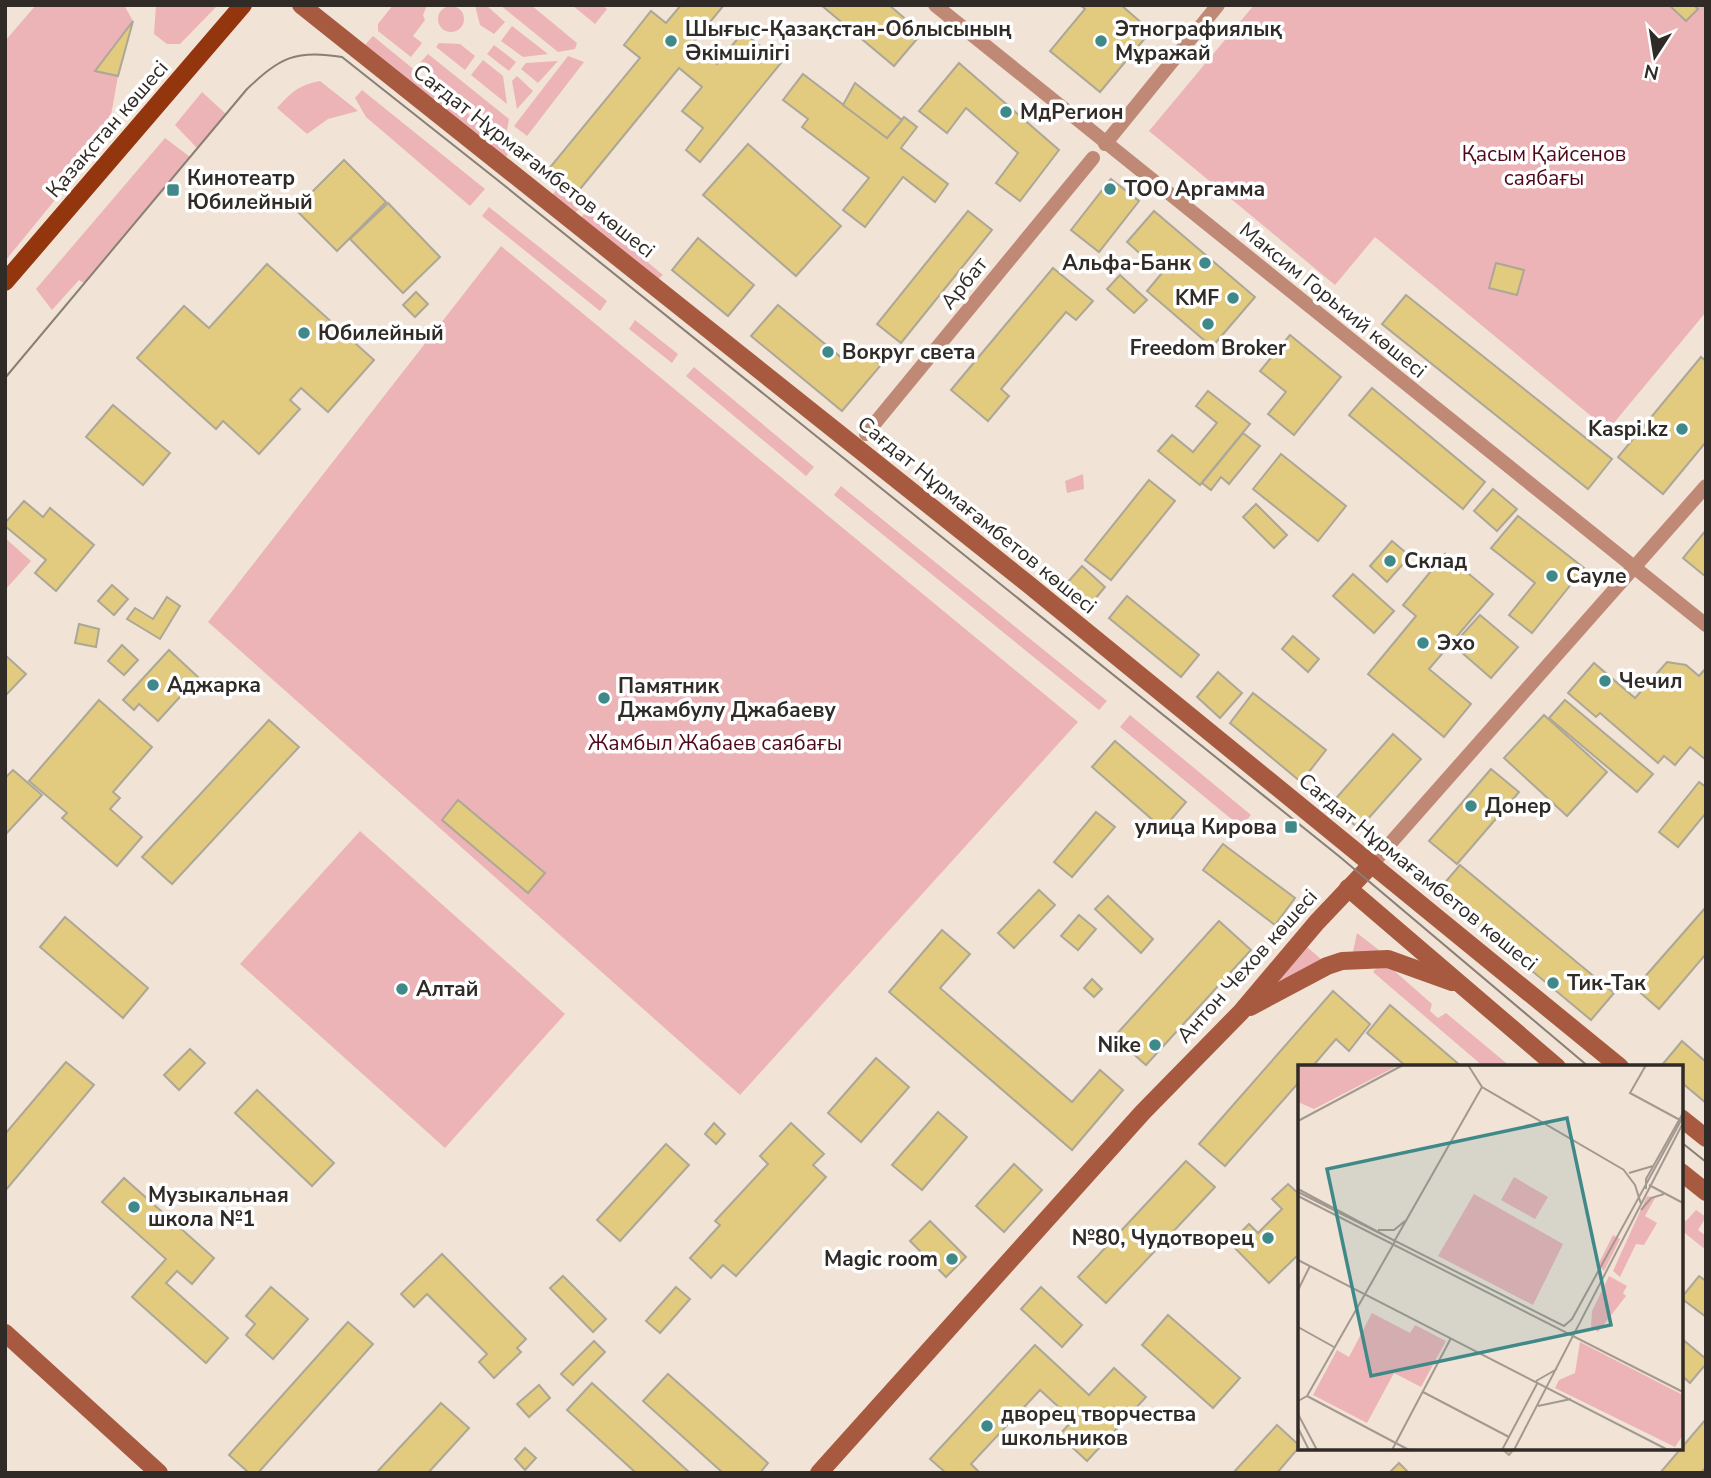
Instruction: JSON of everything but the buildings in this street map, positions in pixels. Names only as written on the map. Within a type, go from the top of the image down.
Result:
[{"type":"main road","name":"Қазақстан көшесі","points":[[5,282],[243,5]]},
{"type":"main road","name":"Сағдат Нұрмағамбетов көшесі","points":[[301,5],[725,341],[1618,1065]]},
{"type":"main road","name":"Антон Чехов көшесі","points":[[819,1473],[1143,1112],[1241,1012],[1372,864]]},
{"type":"main road","points":[[1348,888],[1555,1065]]},
{"type":"main road","points":[[1241,1012],[1327,966],[1342,961],[1388,959],[1464,987]]},
{"type":"main road","points":[[1683,1120],[1706,1138]]},
{"type":"main road","points":[[1683,1173],[1706,1192]]},
{"type":"main road","points":[[5,1332],[159,1473]]},
{"type":"street","name":"Максим Горький көшесі","points":[[935,5],[1706,625]]},
{"type":"street","points":[[1105,144],[1218,5]]},
{"type":"street","name":"Арбат","points":[[866,434],[1093,158]]},
{"type":"street","name":"Антон Чехов көшесі","points":[[1372,864],[1706,486]]},
{"type":"green space","points":[[36,5],[124,5],[133,21],[96,70],[118,76],[110,121],[53,186],[59,195],[5,261],[5,41]]},
{"type":"green space","points":[[156,5],[216,7],[180,44],[167,44],[154,34]]},
{"type":"green space","points":[[393,5],[427,5],[423,15],[425,20],[413,36],[422,43],[411,57],[378,31],[378,24]]},
{"type":"green space","points":[[475,5],[486,5],[505,22],[494,34],[480,25]]},
{"type":"green space","points":[[500,5],[531,5],[577,43],[575,49],[558,52]]},
{"type":"green space","points":[[572,5],[602,5],[607,9],[595,24]]},
{"type":"green space","name":"Қасым Қайсенов саябағы","points":[[1254,5],[1706,5],[1706,312],[1608,430],[1375,237],[1335,285],[1149,131]]},
{"type":"green space","points":[[451,6],[460,10],[464,19],[460,28],[451,32],[442,28],[438,19],[442,10]]},
{"type":"green space","points":[[512,26],[548,54],[523,57],[501,41]]},
{"type":"green space","points":[[373,36],[512,150],[503,160],[363,47]]},
{"type":"green space","points":[[439,43],[460,44],[475,56],[465,70],[436,47]]},
{"type":"green space","points":[[494,45],[516,62],[509,71],[487,54]]},
{"type":"green space","points":[[428,54],[509,119],[506,135],[419,64]]},
{"type":"green space","points":[[568,56],[584,62],[527,136],[514,126]]},
{"type":"green space","points":[[483,60],[503,76],[507,104],[471,75]]},
{"type":"green space","points":[[558,61],[538,83],[521,69],[526,63]]},
{"type":"green space","points":[[517,76],[533,91],[517,109],[512,81]]},
{"type":"green space","points":[[320,81],[358,111],[328,119],[307,134],[277,108],[296,90]]},
{"type":"green space","points":[[362,90],[485,189],[470,206],[366,117],[355,98]]},
{"type":"green space","points":[[202,92],[226,114],[197,148],[175,125]]},
{"type":"green space","points":[[165,138],[190,157],[84,283],[79,280],[52,310],[36,289]]},
{"type":"green space","points":[[558,188],[581,207],[572,216],[550,198]]},
{"type":"green space","points":[[489,207],[607,301],[600,311],[482,216]]},
{"type":"green space","points":[[586,211],[663,275],[655,282],[579,221]]},
{"type":"green space","name":"Жамбыл Жабаев саябағы","points":[[501,246],[1078,722],[740,1095],[208,622]]},
{"type":"green space","points":[[635,320],[678,354],[672,363],[629,329]]},
{"type":"green space","points":[[694,367],[814,467],[806,476],[686,376]]},
{"type":"green space","points":[[1083,474],[1084,489],[1067,493],[1065,481]]},
{"type":"green space","points":[[841,486],[1107,701],[1099,710],[834,495]]},
{"type":"green space","points":[[5,538],[31,561],[5,590]]},
{"type":"green space","points":[[1130,715],[1251,815],[1241,827],[1120,727]]},
{"type":"green space","name":"Алтай","points":[[360,831],[565,1014],[445,1148],[240,964]]},
{"type":"green space","points":[[1357,933],[1384,954],[1353,952]]},
{"type":"green space","points":[[1307,947],[1322,960],[1272,988]]},
{"type":"green space","points":[[1383,961],[1432,1004],[1430,1011],[1438,1018],[1446,1013],[1509,1065],[1482,1065],[1373,972]]},
{"type":"green space","points":[[1696,1210],[1706,1217],[1698,1230],[1706,1236],[1706,1250],[1683,1232],[1683,1219],[1686,1221]]},
{"type":"tram line","points":[[5,378],[247,89],[269,70],[289,58],[312,54],[342,57],[1340,857],[1587,1065]]},
{"type":"tram line","points":[[1683,1144],[1706,1162]]},
{"type":"place","name":"Шығыс-Қазақстан-Облысының Әкімшілігі","points":[[671,41]]},
{"type":"place","name":"Этнографиялық Мұражай","points":[[1101,41]]},
{"type":"place","name":"МдРегион","points":[[1006,112]]},
{"type":"place","name":"ТОО Аргамма","points":[[1110,189]]},
{"type":"place","name":"Кинотеатр Юбилейный","points":[[173,190]]},
{"type":"place","name":"Альфа-Банк","points":[[1205,263]]},
{"type":"place","name":"KMF","points":[[1233,298]]},
{"type":"place","name":"Freedom Broker","points":[[1208,324]]},
{"type":"place","name":"Юбилейный","points":[[304,333]]},
{"type":"place","name":"Вокруг света","points":[[828,352]]},
{"type":"place","name":"Kaspi.kz","points":[[1682,429]]},
{"type":"place","name":"Склад","points":[[1390,561]]},
{"type":"place","name":"Сауле","points":[[1552,576]]},
{"type":"place","name":"Эхо","points":[[1423,643]]},
{"type":"place","name":"Чечил","points":[[1605,681]]},
{"type":"place","name":"Аджарка","points":[[153,685]]},
{"type":"place","name":"Памятник Джамбулу Джабаеву","points":[[604,698]]},
{"type":"place","name":"Донер","points":[[1471,806]]},
{"type":"place","name":"улица Кирова","points":[[1291,827]]},
{"type":"place","name":"Тик-Так","points":[[1553,983]]},
{"type":"place","name":"Алтай","points":[[402,989]]},
{"type":"place","name":"Nike","points":[[1155,1045]]},
{"type":"place","name":"Музыкальная школа №1","points":[[134,1207]]},
{"type":"place","name":"№80, Чудотворец","points":[[1268,1238]]},
{"type":"place","name":"Magic room","points":[[952,1259]]},
{"type":"place","name":"дворец творчества школьников","points":[[987,1426]]}]
